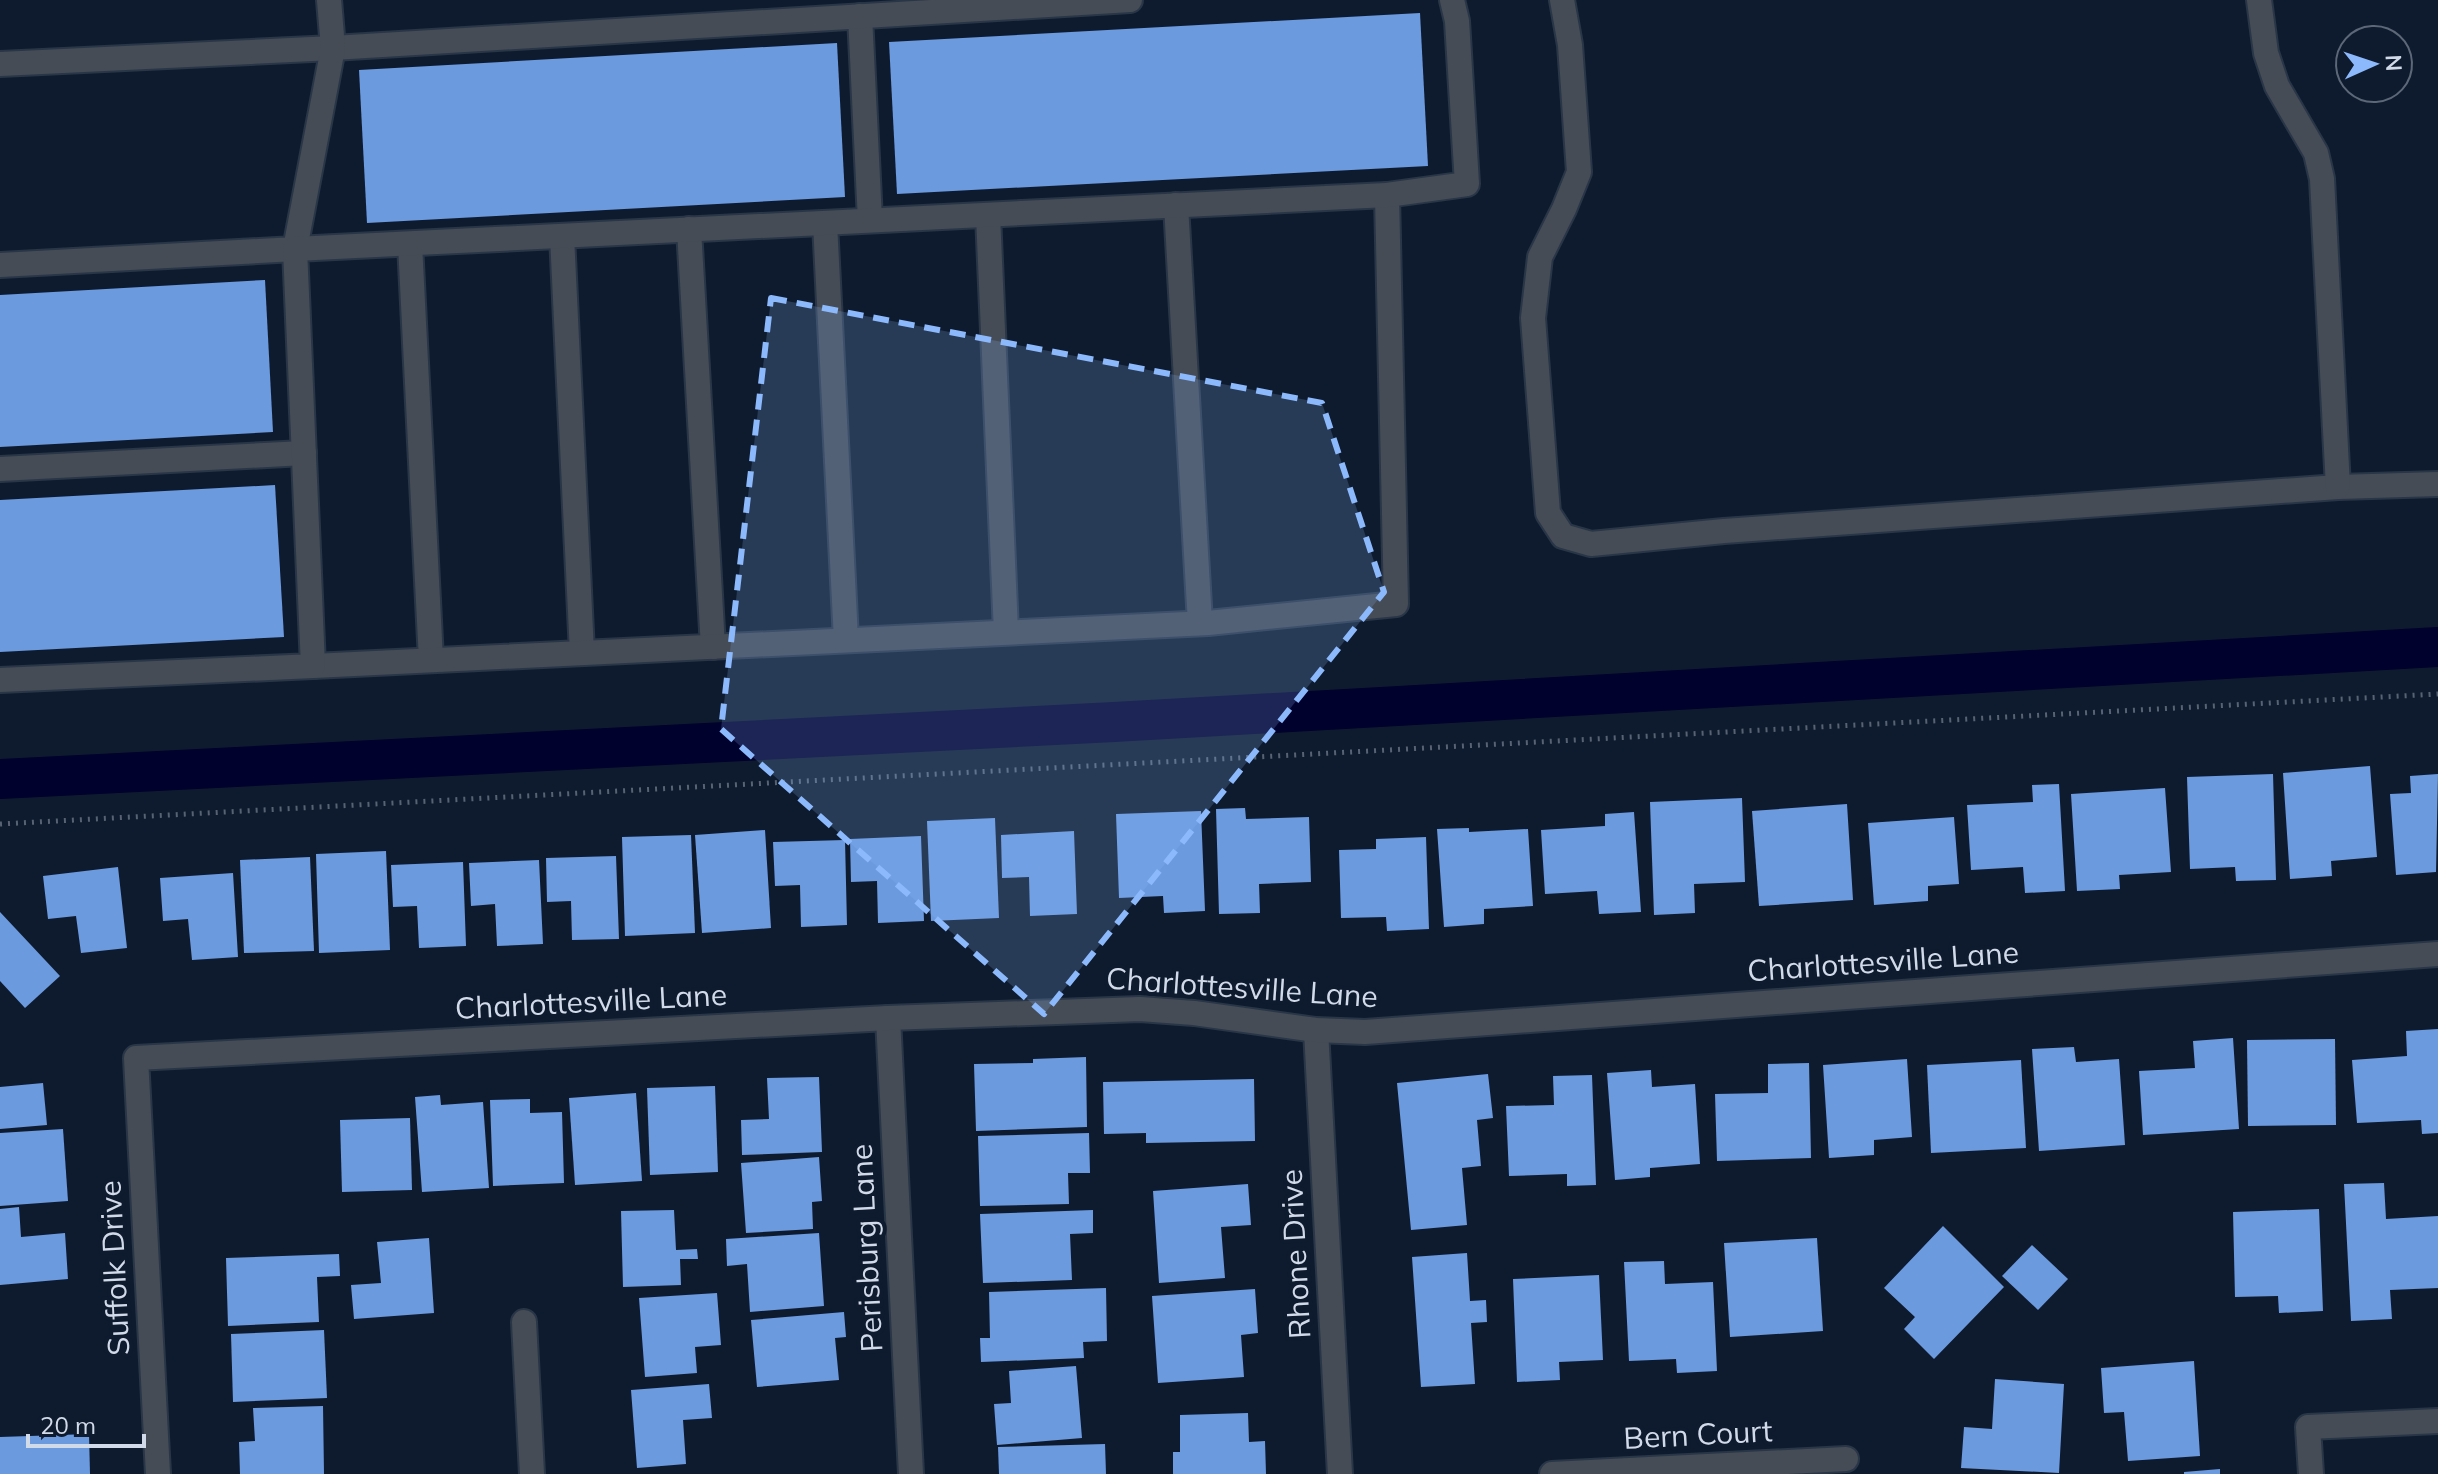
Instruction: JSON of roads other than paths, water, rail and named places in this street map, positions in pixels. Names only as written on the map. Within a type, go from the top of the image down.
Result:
[{"type":"street","points":[[313,666],[295,249],[333,48],[329,0]]},
{"type":"street","points":[[0,64],[333,48],[1130,0]]},
{"type":"street","points":[[0,265],[1387,195],[1467,184],[1457,21],[1452,0]]},
{"type":"street","points":[[1562,0],[1570,45],[1579,172],[1540,257],[1533,318],[1548,513],[1563,536],[1591,544],[1724,531],[2338,487],[2438,484]]},
{"type":"street","points":[[2259,0],[2266,53],[2273,75],[2316,153],[2322,179],[2338,487]]},
{"type":"street","points":[[860,16],[870,220]]},
{"type":"street","points":[[0,680],[1200,623],[1396,604],[1387,195]]},
{"type":"street","points":[[1176,205],[1200,623]]},
{"type":"street","points":[[988,215],[1006,632]]},
{"type":"street","points":[[825,223],[846,640]]},
{"type":"street","points":[[689,229],[713,647]]},
{"type":"street","points":[[562,236],[582,653]]},
{"type":"street","points":[[410,244],[431,660]]},
{"type":"street","points":[[0,469],[304,453]]},
{"type":"street","name":"Charlottesville Lane","points":[[136,1058],[888,1018],[1140,1009],[1194,1013],[1316,1030],[1365,1032],[2438,954]]},
{"type":"street","name":"Perisburg Lane","points":[[888,1018],[911,1474]]},
{"type":"street","name":"Rhone Drive","points":[[1316,1030],[1340,1474]]},
{"type":"street","name":"Suffolk Drive","points":[[136,1058],[158,1474]]},
{"type":"street","points":[[524,1322],[532,1474]]},
{"type":"street","points":[[2311,1474],[2308,1427],[2438,1421]]},
{"type":"street","name":"Bern Court","points":[[1552,1474],[1846,1459]]},
{"type":"waterway","points":[[0,779],[1114,722],[2438,647]]}]
